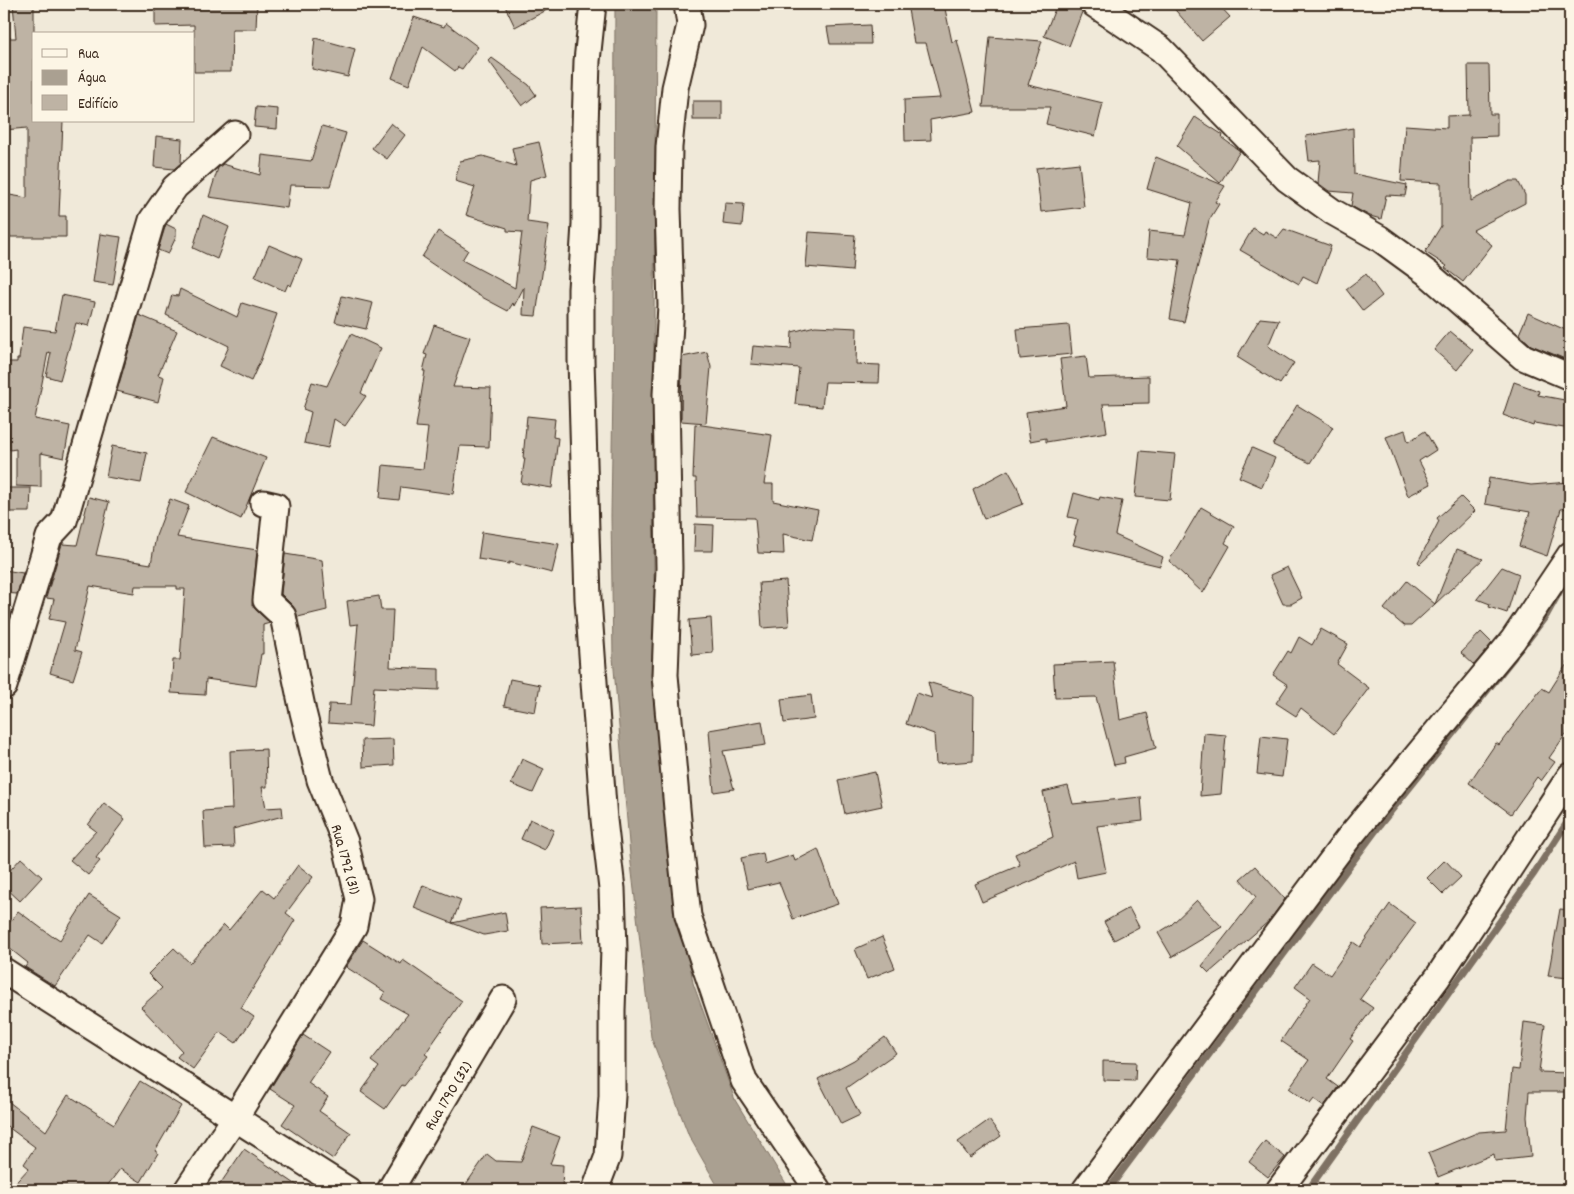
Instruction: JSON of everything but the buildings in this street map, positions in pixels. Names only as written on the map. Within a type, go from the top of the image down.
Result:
[{"type":"street","points":[[593,4],[587,61],[585,224],[581,289],[582,360],[588,600],[603,811],[612,889],[614,949],[612,1096],[608,1156],[595,1190]]},
{"type":"street","points":[[687,4],[690,25],[675,88],[669,147],[668,209],[671,305],[666,394],[669,568],[665,675],[688,916],[744,1081],[818,1190]]},
{"type":"street","points":[[1094,4],[1161,49],[1288,179],[1333,212],[1379,238],[1427,274],[1523,357],[1570,377]]},
{"type":"street","points":[[4,686],[49,538],[64,521],[152,220],[175,188],[235,134]]},
{"type":"street","name":"Rua 1792 (31)","points":[[187,1190],[235,1118],[354,926],[359,900],[344,842],[320,780],[303,712],[284,616],[266,600],[276,506],[263,503]]},
{"type":"street","points":[[1085,1190],[1347,840],[1513,640],[1570,555]]},
{"type":"street","points":[[1279,1190],[1438,977],[1570,776]]},
{"type":"street","points":[[4,971],[348,1190]]},
{"type":"street","name":"Rua 1790 (32)","points":[[390,1190],[503,999]]},
{"type":"water","points":[[615,4],[656,4],[653,480],[655,676],[667,821],[693,983],[735,1100],[790,1190],[720,1190],[689,1136],[651,1037],[630,855],[613,657],[611,516]]},
{"type":"waterway","points":[[1527,641],[1546,616],[1561,589]]},
{"type":"waterway","points":[[1108,1190],[1383,821],[1514,657]]},
{"type":"waterway","points":[[1308,1190],[1533,875],[1570,818]]}]
